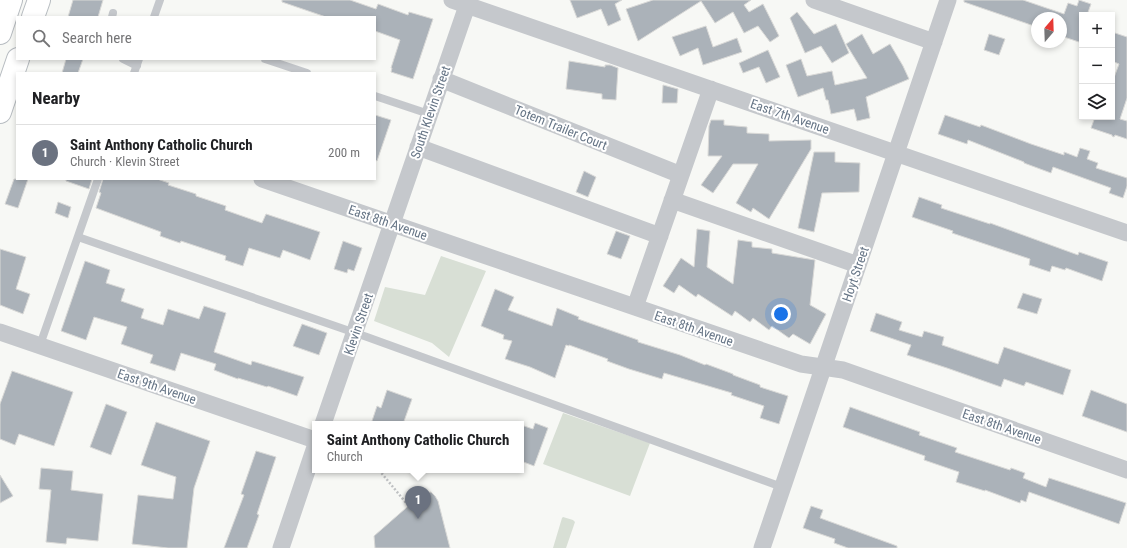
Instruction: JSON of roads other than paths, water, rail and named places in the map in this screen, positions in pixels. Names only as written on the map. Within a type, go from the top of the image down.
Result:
[{"type":"main road","points":[[33,16],[38,0]]},
{"type":"main road","points":[[0,33],[7,2]]},
{"type":"main road","points":[[0,112],[18,60]]},
{"type":"street","points":[[814,0],[934,42]]},
{"type":"street","name":"Hoyt Street","points":[[762,548],[822,367],[897,154],[948,0]]},
{"type":"street","name":"South Klevin Street","points":[[392,224],[441,79],[463,2]]},
{"type":"street","name":"East 7th Avenue","points":[[463,2],[1127,233]]},
{"type":"street","name":"Totem Trailer Court","points":[[441,79],[681,176]]},
{"type":"street","points":[[635,307],[711,89]]},
{"type":"street","points":[[418,147],[660,236]]},
{"type":"street","name":"East 8th Avenue","points":[[265,180],[801,364],[843,370],[1127,470]]},
{"type":"street","points":[[672,200],[858,265]]},
{"type":"street","name":"Klevin Street","points":[[324,421],[392,224]]},
{"type":"street","name":"East 9th Avenue","points":[[0,332],[312,439]]},
{"type":"street","points":[[281,548],[312,456]]},
{"type":"lane","points":[[154,16],[160,0]]},
{"type":"lane","points":[[125,60],[137,66]]},
{"type":"lane","points":[[268,60],[304,72]]},
{"type":"lane","points":[[376,96],[429,114]]},
{"type":"lane","points":[[40,345],[98,180]]},
{"type":"lane","points":[[78,237],[355,333],[782,487]]},
{"type":"place","name":"Saint Anthony Catholic Church","points":[[418,519]]}]
